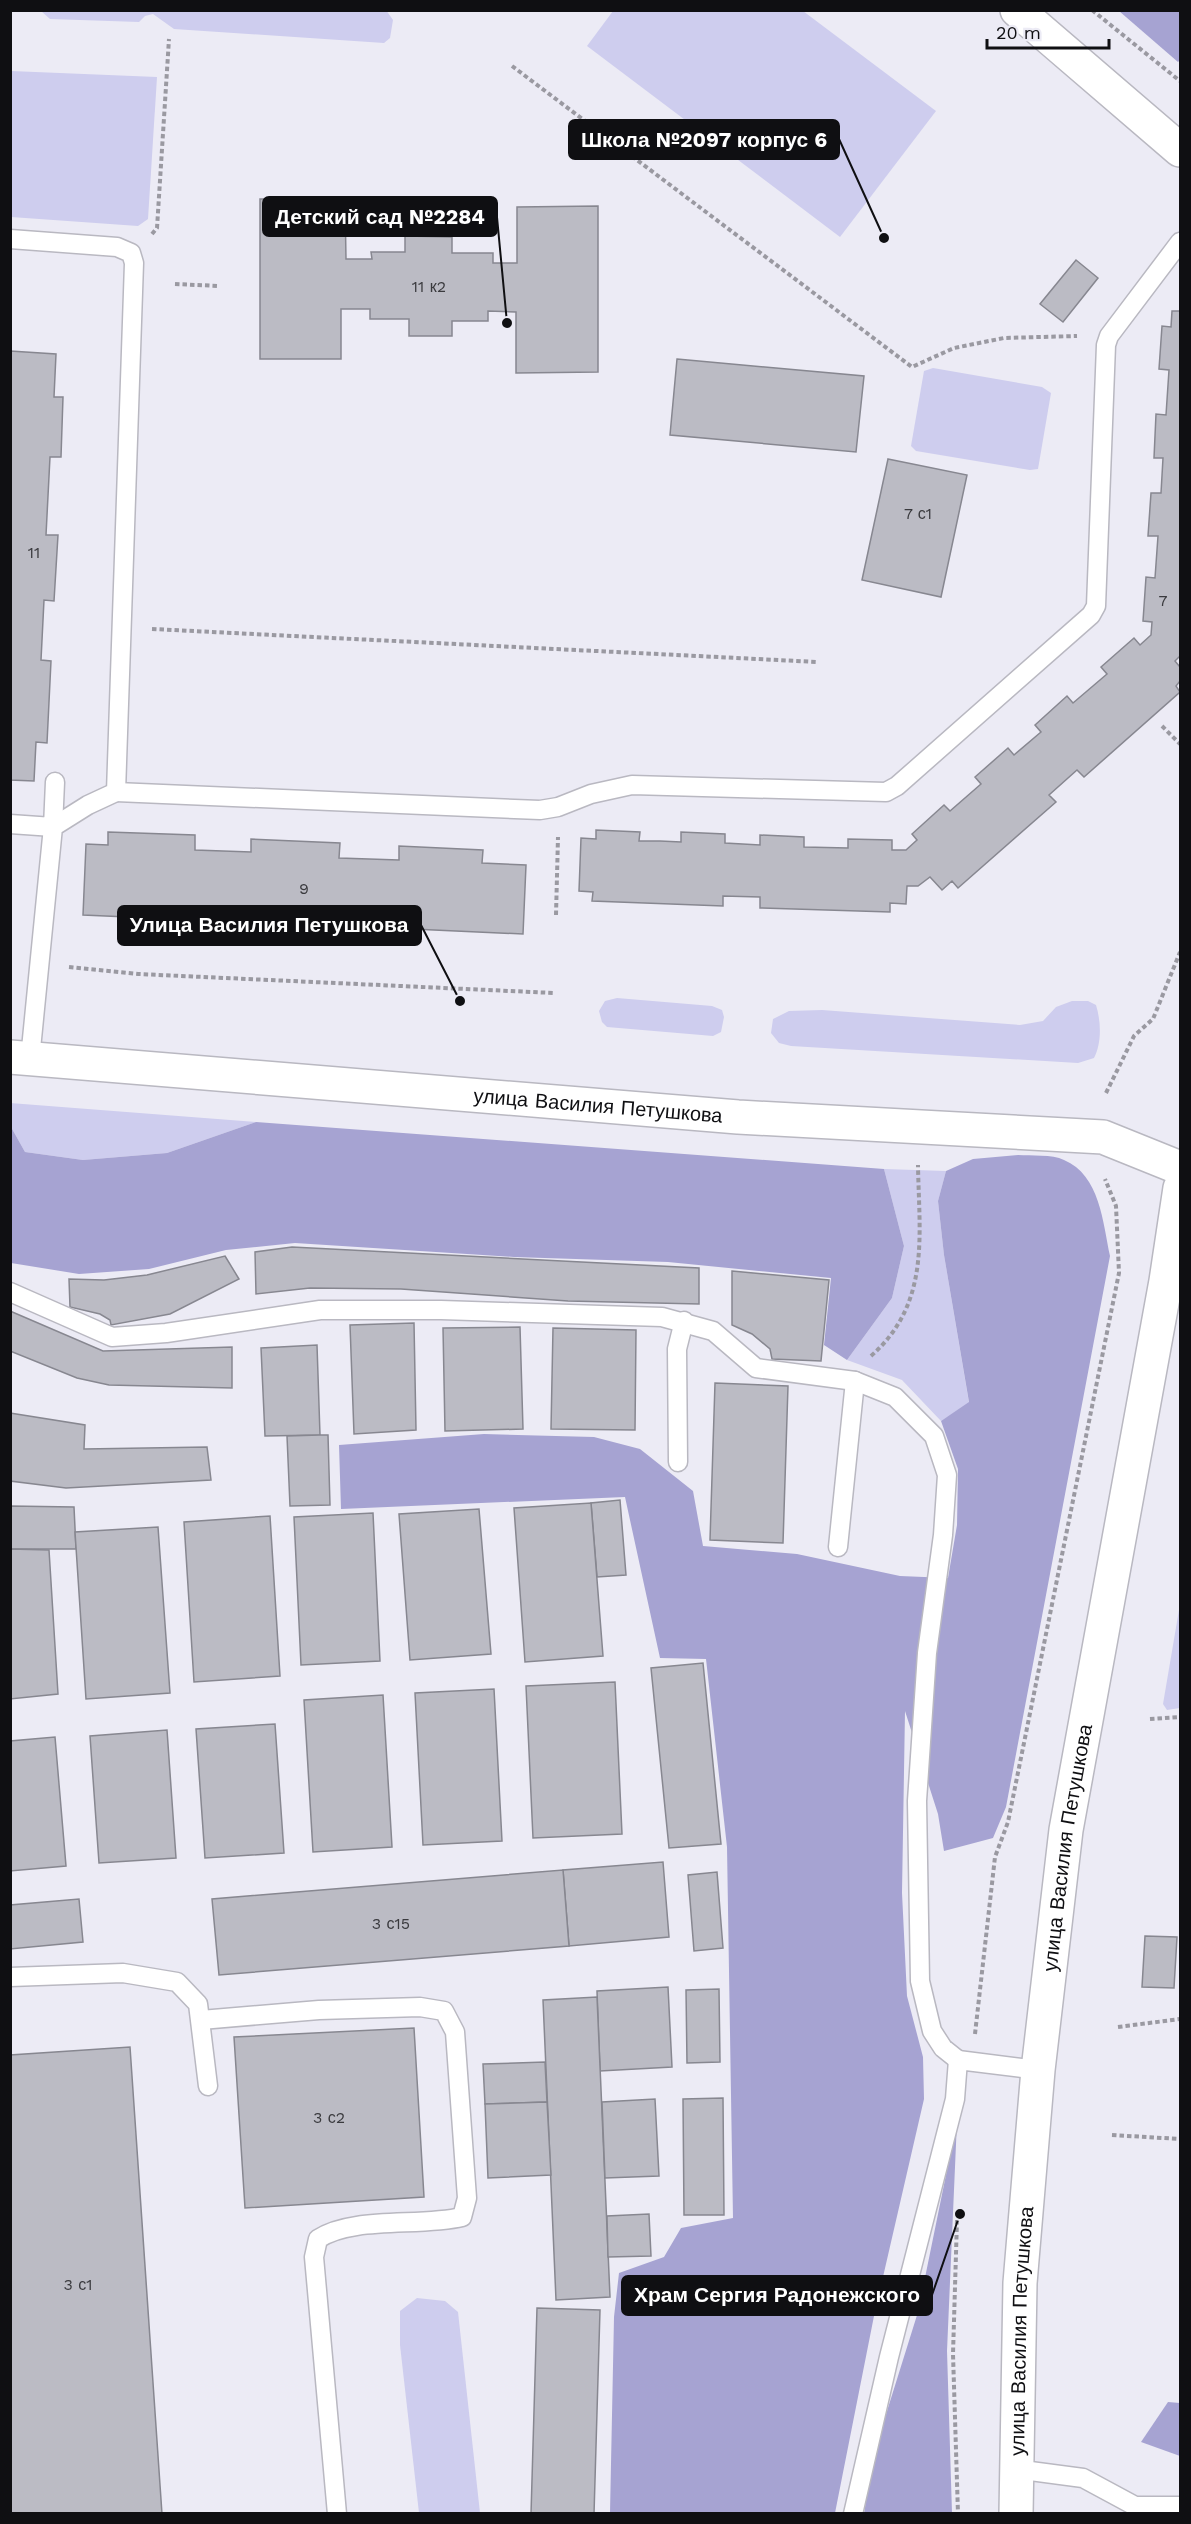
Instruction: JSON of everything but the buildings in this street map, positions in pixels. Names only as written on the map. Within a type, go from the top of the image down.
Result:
[{"type":"street","points":[[1017,10],[1180,150]]},
{"type":"street","name":"улица Василия Петушкова","points":[[20,1058],[738,1118],[1102,1137],[1180,1168]]},
{"type":"street","name":"улица Василия Петушкова","points":[[1016,2514],[1020,2283],[1038,2070],[1066,1830],[1166,1281],[1180,1188]]},
{"type":"lane","points":[[10,239],[117,247],[131,253],[135,282],[116,792]]},
{"type":"lane","points":[[10,824],[53,827],[88,805],[116,792],[540,810],[558,807],[591,794],[632,785],[886,792],[897,786],[1091,615],[1095,606],[1106,345],[1109,336],[1180,242]]},
{"type":"lane","points":[[20,1058],[40,965],[55,782]]},
{"type":"lane","points":[[10,1292],[112,1337],[166,1334],[320,1310],[453,1310],[662,1317],[684,1321],[713,1331],[756,1368],[847,1380],[895,1398],[934,1436],[947,1475],[943,1535],[927,1653],[917,1813],[920,1981],[932,2031],[943,2048],[958,2060],[1038,2070]]},
{"type":"lane","points":[[678,1462],[677,1349],[684,1321]]},
{"type":"lane","points":[[838,1546],[847,1380]]},
{"type":"lane","points":[[10,1977],[123,1973],[177,1982],[198,2004],[208,2086]]},
{"type":"lane","points":[[201,2020],[319,2010],[420,2007],[444,2011],[455,2032],[467,2188],[462,2217],[438,2223],[341,2228],[318,2239],[314,2257],[337,2514]]},
{"type":"lane","points":[[853,2514],[889,2357],[955,2099],[958,2060]]},
{"type":"lane","points":[[1015,2469],[1083,2478],[1135,2506],[1180,2506]]},
{"type":"path","points":[[1092,10],[1180,81]]},
{"type":"path","points":[[131,253],[147,241],[157,228],[170,39]]},
{"type":"path","points":[[512,66],[912,367],[954,348],[1004,338],[1109,336]]},
{"type":"path","points":[[175,284],[219,286]]},
{"type":"path","points":[[122,627],[818,663]]},
{"type":"path","points":[[1162,726],[1180,744]]},
{"type":"path","points":[[556,915],[558,807]]},
{"type":"path","points":[[1106,1094],[1134,1036],[1153,1019],[1180,952]]},
{"type":"path","points":[[40,965],[138,974],[554,993]]},
{"type":"path","points":[[847,1380],[876,1352],[904,1313],[909,1301],[916,1280],[921,1247],[918,1179]]},
{"type":"path","points":[[1150,1719],[1180,1717]]},
{"type":"path","points":[[1118,2026],[1180,2019]]},
{"type":"path","points":[[1112,2135],[1180,2139]]},
{"type":"shaded area","points":[[386,10],[393,20],[390,38],[384,43],[174,29],[153,14],[145,16],[139,22],[50,19],[41,11]]},
{"type":"shaded area","points":[[613,11],[803,11],[936,111],[840,237],[587,46]]},
{"type":"shaded area","points":[[1119,11],[1180,11],[1180,60],[1178,62]]},
{"type":"shaded area","points":[[11,71],[157,77],[148,219],[138,226],[11,217]]},
{"type":"shaded area","points":[[933,368],[1042,387],[1051,393],[1038,469],[1030,470],[916,451],[911,446],[924,371]]},
{"type":"shaded area","points":[[617,998],[712,1006],[722,1010],[724,1017],[721,1032],[713,1036],[607,1027],[602,1022],[599,1011],[605,1001]]},
{"type":"shaded area","points":[[1072,1001],[1088,1001],[1096,1005],[1100,1025],[1097,1052],[1094,1058],[1078,1063],[791,1046],[779,1043],[771,1033],[773,1019],[789,1011],[822,1010],[1020,1025],[1043,1021],[1056,1007]]},
{"type":"shaded area","points":[[10,1103],[256,1122],[167,1153],[83,1160],[25,1152],[11,1127]]},
{"type":"shaded area","points":[[256,1122],[884,1169],[904,1246],[892,1298],[847,1360],[824,1345],[831,1278],[668,1262],[514,1257],[295,1243],[226,1250],[149,1269],[79,1274],[11,1263],[11,1127],[25,1152],[83,1160],[167,1153]]},
{"type":"shaded area","points":[[1018,1155],[1059,1158],[1076,1167],[1093,1188],[1098,1201],[1110,1256],[1006,1807],[993,1838],[944,1851],[938,1814],[905,1711],[902,1893],[907,1996],[923,2057],[924,2099],[874,2316],[835,2513],[610,2513],[614,2317],[619,2273],[664,2257],[681,2228],[733,2218],[727,1847],[706,1659],[660,1658],[625,1497],[341,1509],[339,1445],[484,1434],[594,1437],[640,1449],[693,1491],[703,1546],[797,1554],[900,1576],[948,1578],[957,1525],[958,1469],[941,1421],[969,1402],[944,1255],[938,1201],[946,1171],[973,1159]]},
{"type":"shaded area","points":[[884,1169],[946,1171],[938,1201],[944,1255],[969,1403],[941,1421],[902,1380],[847,1360],[892,1298],[904,1246]]},
{"type":"shaded area","points":[[1180,1604],[1180,1708],[1167,1710],[1163,1704]]},
{"type":"shaded area","points":[[957,2121],[947,2351],[952,2513],[864,2514],[872,2459],[918,2312]]},
{"type":"shaded area","points":[[417,2298],[445,2301],[458,2312],[480,2513],[419,2513],[400,2345],[400,2311]]},
{"type":"shaded area","points":[[1168,2402],[1180,2403],[1180,2456],[1141,2442]]},
{"type":"place","name":"Школа №2097 корпус 6","points":[[884,238]]},
{"type":"place","name":"Детский сад №2284","points":[[507,323]]},
{"type":"place","name":"Улица Василия Петушкова","points":[[460,1001]]},
{"type":"place","name":"Храм Сергия Радонежского","points":[[960,2214]]}]
